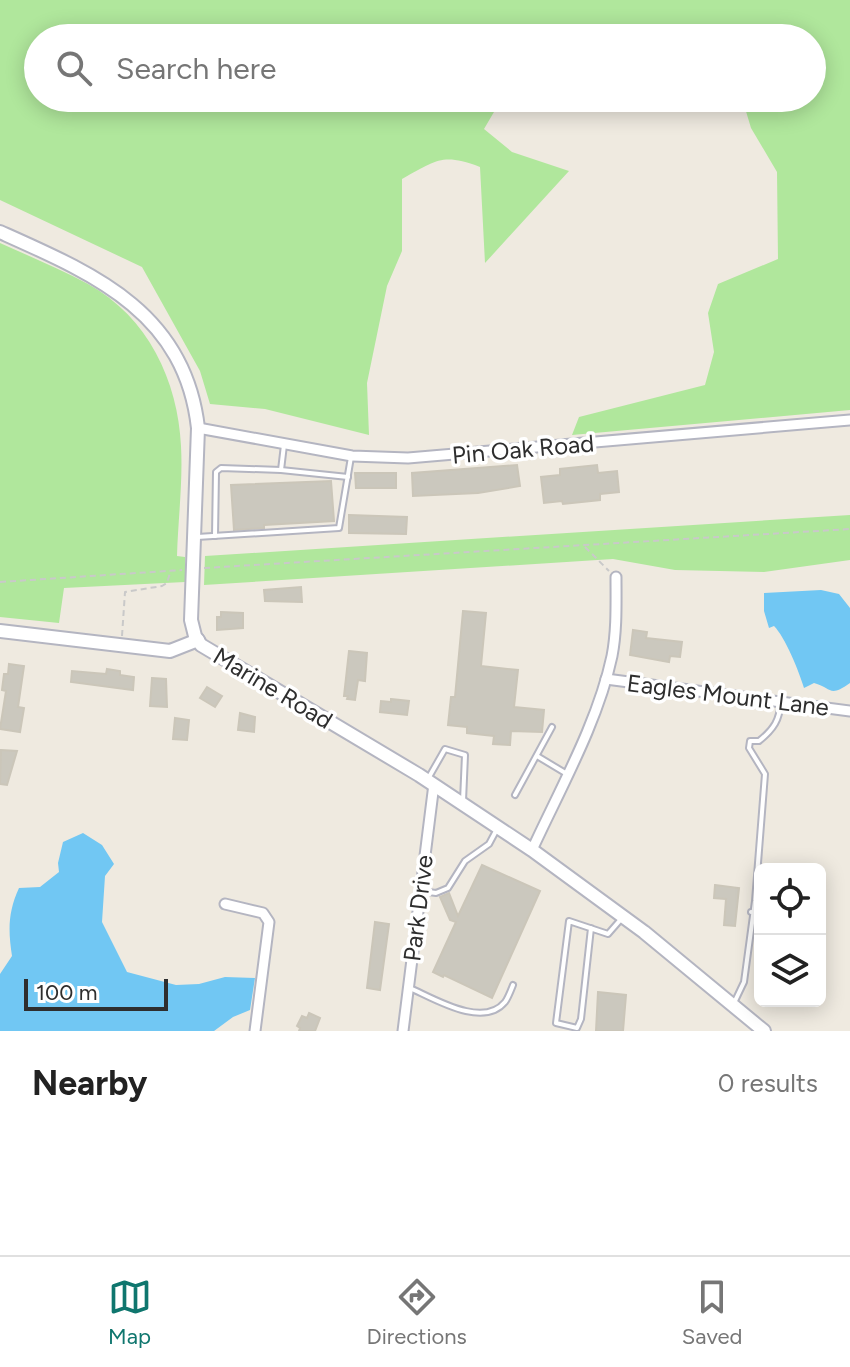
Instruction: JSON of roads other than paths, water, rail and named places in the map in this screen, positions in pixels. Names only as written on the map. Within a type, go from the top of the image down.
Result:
[{"type":"main road","name":"Marine Road","points":[[0,232],[113,288],[145,314],[165,338],[181,365],[198,428],[191,620],[198,640],[207,649],[430,782],[532,850],[624,917],[764,1031]]},
{"type":"main road","points":[[0,631],[170,651],[198,640]]},
{"type":"street","name":"Pin Oak Road","points":[[198,428],[284,445],[377,458],[434,456],[850,420]]},
{"type":"street","points":[[532,850],[606,679],[615,632],[616,577]]},
{"type":"street","name":"Eagles Mount Lane","points":[[606,679],[850,711]]},
{"type":"street","name":"Park Drive","points":[[403,1031],[430,782]]},
{"type":"street","points":[[225,904],[263,913],[270,926],[255,1031]]},
{"type":"lane","points":[[281,470],[284,445]]},
{"type":"lane","points":[[194,537],[339,528],[352,456]]},
{"type":"lane","points":[[215,536],[216,472],[221,468],[348,477]]},
{"type":"lane","points":[[733,1005],[744,982],[751,912],[755,901],[765,774],[749,748],[750,741],[759,741],[776,724],[780,701]]},
{"type":"lane","points":[[515,795],[552,727]]},
{"type":"lane","points":[[430,782],[445,749],[465,755],[463,803]]},
{"type":"lane","points":[[537,756],[567,774]]},
{"type":"lane","points":[[420,891],[436,893],[448,888],[465,861],[489,844],[498,827]]},
{"type":"lane","points":[[591,928],[581,1019],[577,1028],[556,1023],[569,921],[591,928],[608,934],[624,917]]},
{"type":"lane","points":[[407,987],[450,1006],[480,1013],[493,1011],[504,1003],[513,985]]},
{"type":"water","points":[[821,590],[839,594],[850,608],[850,683],[834,691],[814,683],[804,688],[787,646],[774,626],[769,628],[764,611],[764,593]]},
{"type":"water","points":[[83,833],[102,845],[114,864],[105,876],[102,922],[127,972],[176,985],[199,984],[225,977],[255,978],[250,1010],[233,1017],[214,1031],[0,1031],[0,974],[12,956],[10,921],[19,888],[40,887],[59,872],[63,842]]}]
